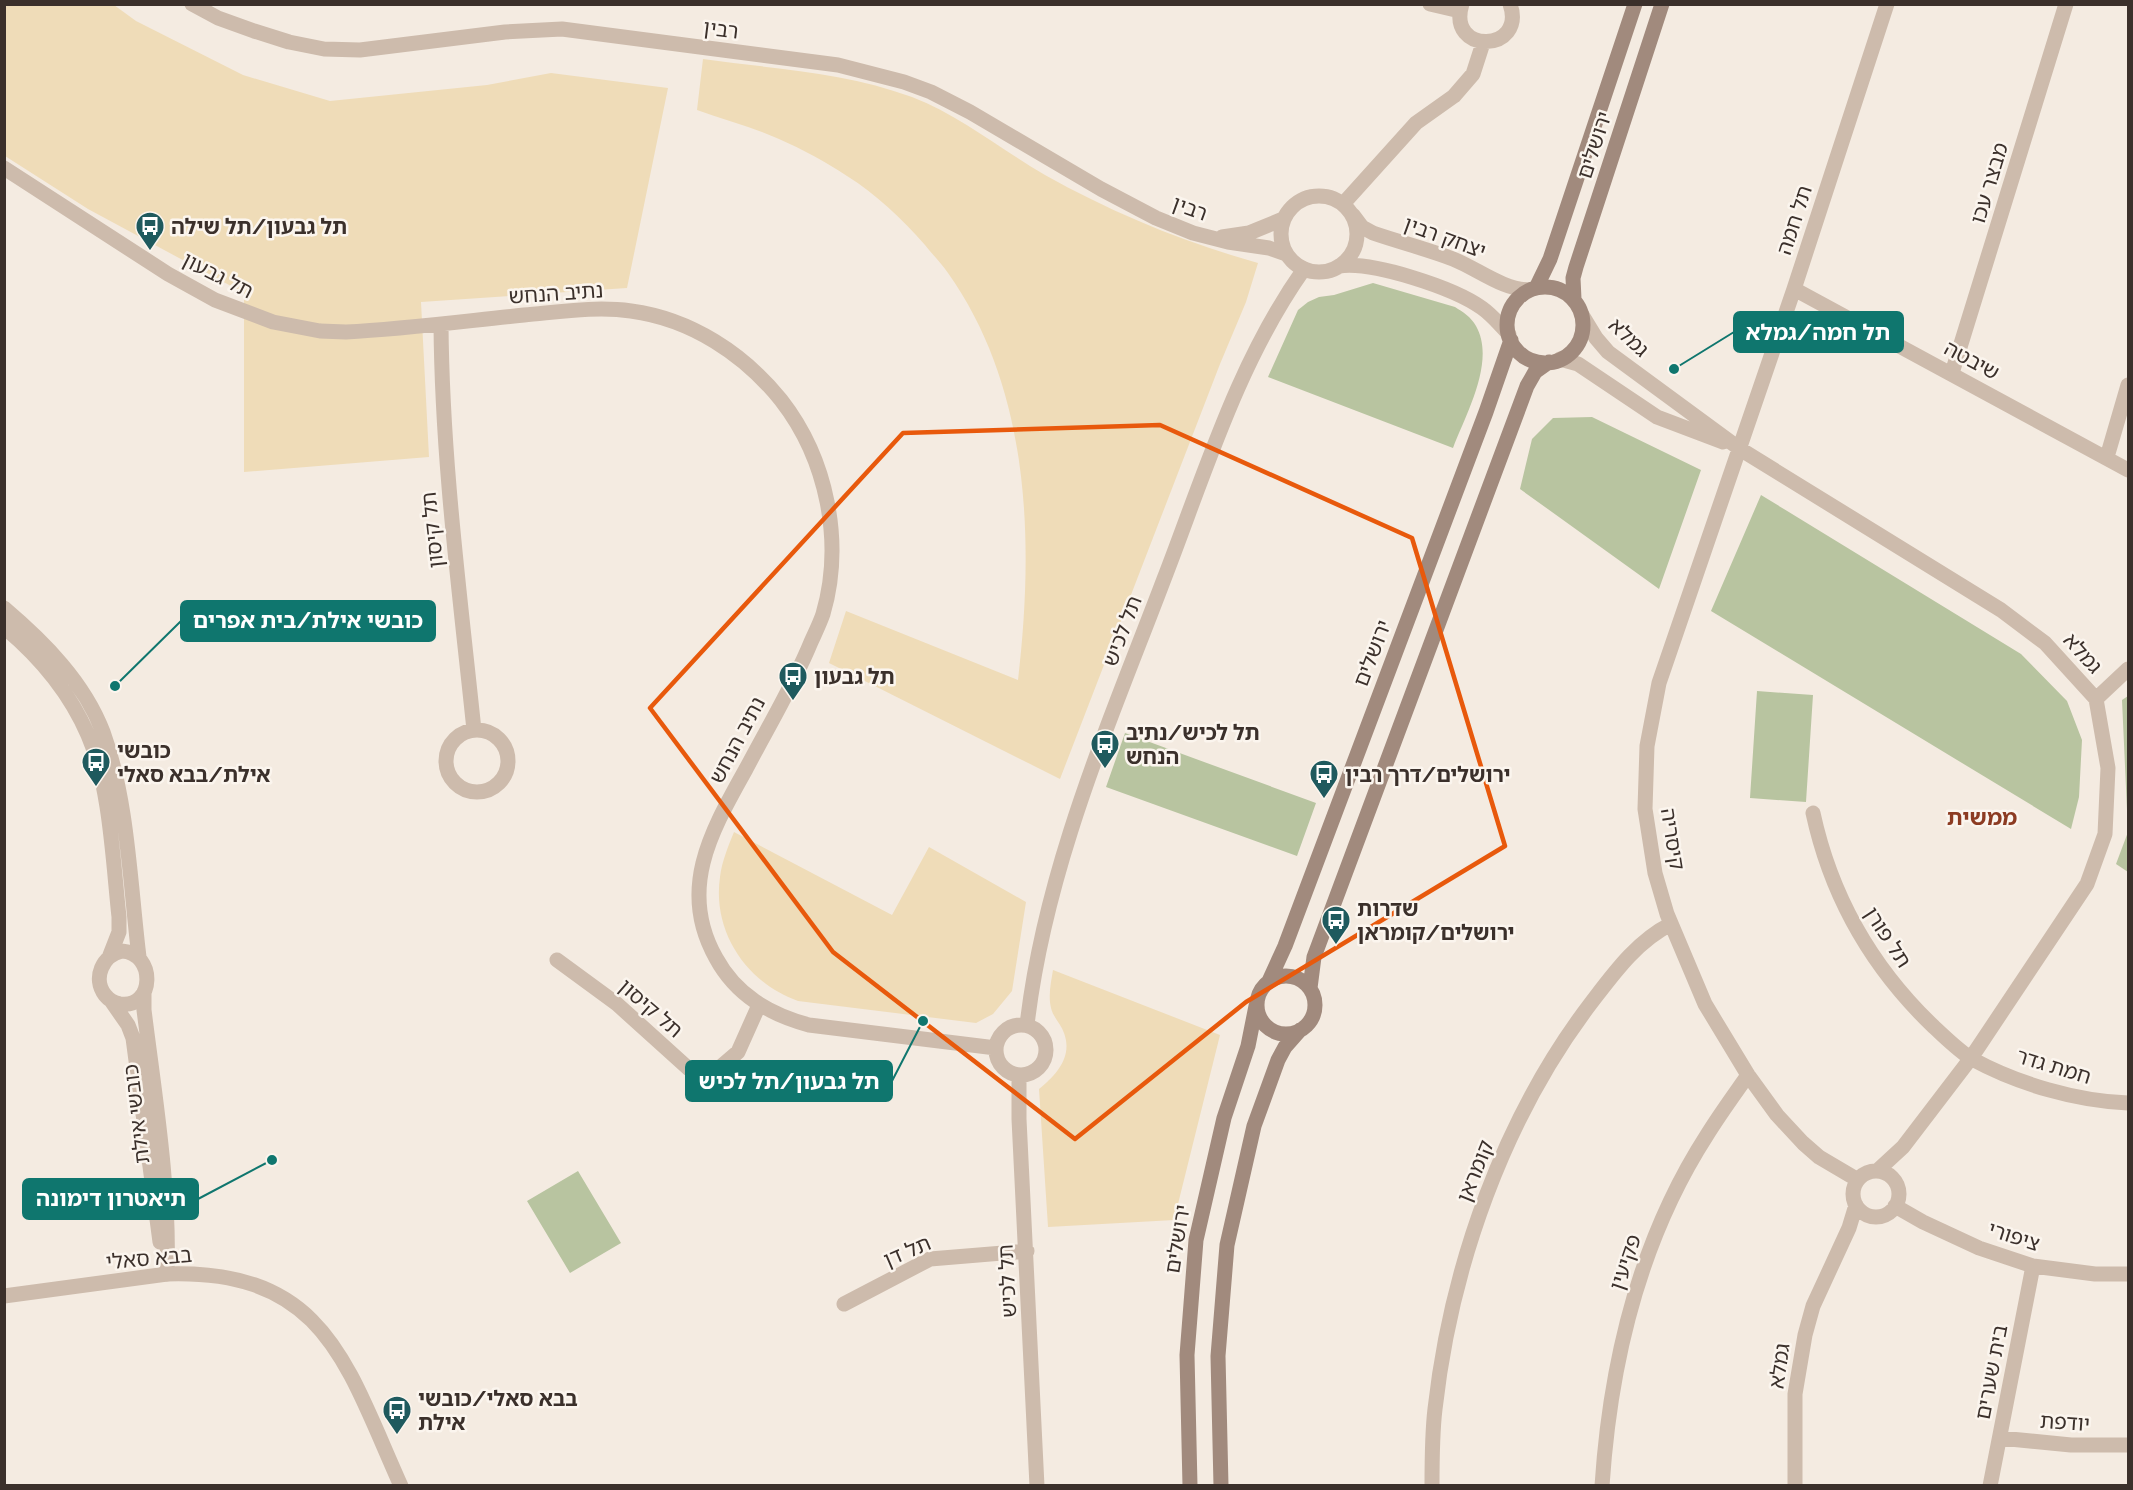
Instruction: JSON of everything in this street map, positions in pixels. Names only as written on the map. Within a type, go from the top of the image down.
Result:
[{"type":"main road","name":"ירושלים","points":[[1533,289],[1550,259],[1635,4]]},
{"type":"main road","name":"ירושלים","points":[[1574,299],[1573,278],[1576,267],[1662,4]]},
{"type":"main road","points":[[1310,988],[1314,957],[1527,386],[1535,372],[1555,361],[1574,349],[1580,339],[1583,327],[1582,315],[1574,299],[1554,288],[1533,289],[1520,296],[1513,305],[1508,322],[1510,337],[1517,350],[1526,357],[1537,362],[1555,361]]},
{"type":"main road","name":"ירושלים","points":[[1269,981],[1285,946],[1486,412],[1510,337]]},
{"type":"main road","points":[[1221,1485],[1218,1356],[1227,1245],[1254,1126],[1278,1060],[1285,1047],[1312,1018],[1315,1008],[1310,988],[1303,981],[1288,975],[1278,976],[1269,981],[1257,996],[1256,1006],[1259,1016],[1264,1025],[1273,1031],[1290,1034],[1300,1030]]},
{"type":"main road","name":"ירושלים","points":[[1190,1485],[1187,1356],[1196,1240],[1224,1118],[1248,1046],[1256,1006]]},
{"type":"street","name":"רבין","points":[[192,4],[218,18],[254,31],[289,42],[324,49],[360,50],[505,32],[561,29],[838,65],[904,82],[931,92],[1156,218],[1193,233],[1213,238]]},
{"type":"street","points":[[1430,4],[1461,8],[1462,28],[1467,35],[1483,43],[1501,38],[1507,32],[1512,15],[1510,4]]},
{"type":"street","name":"תל חמה","points":[[1740,449],[1887,4]]},
{"type":"street","name":"מבצר עכו","points":[[1952,373],[2066,4]]},
{"type":"street","points":[[1347,208],[1416,123],[1454,96],[1473,74],[1483,43]]},
{"type":"street","name":"תל גבעון","points":[[5,168],[168,274],[215,300],[252,316],[296,327],[346,332],[441,324]]},
{"type":"street","points":[[1339,266],[1348,258],[1356,242],[1356,224],[1347,208],[1328,196],[1309,196],[1293,205],[1283,219],[1280,237],[1286,254],[1294,263],[1304,269],[1322,272],[1348,265],[1379,269],[1440,287],[1481,308],[1510,337]]},
{"type":"street","name":"יצחק רבין","points":[[1347,208],[1362,227],[1373,233],[1450,258],[1507,286],[1519,290],[1533,289]]},
{"type":"street","points":[[1213,238],[1249,233],[1283,219]]},
{"type":"street","points":[[1213,238],[1269,248],[1286,254]]},
{"type":"street","name":"תל לכיש","points":[[1027,1025],[1032,979],[1046,914],[1091,772],[1241,379],[1272,318],[1304,269]]},
{"type":"street","name":"שיבטה","points":[[1794,289],[2128,470]]},
{"type":"street","name":"נתיב הנחש","points":[[441,324],[578,310],[631,311],[680,324],[724,346],[763,378],[794,417],[816,461],[829,510],[832,561],[823,614],[801,667],[711,833],[702,863],[699,893],[701,920],[709,946],[722,969],[738,989],[759,1005],[783,1017],[809,1025],[996,1048]]},
{"type":"street","name":"גמלא","points":[[1582,315],[1608,352],[1740,449],[2001,610],[2045,643],[2096,699],[2108,768],[2105,834],[2087,884],[1971,1058],[1903,1147],[1877,1171]]},
{"type":"street","name":"תל קיסון","points":[[441,324],[441,390],[448,481],[474,730]]},
{"type":"street","name":"גמלא","points":[[1555,361],[1578,364],[1657,417],[1740,449]]},
{"type":"street","points":[[2107,457],[2128,385]]},
{"type":"street","name":"קיסריה","points":[[1740,449],[1659,683],[1647,746],[1645,809],[1655,873],[1671,924],[1704,1004],[1748,1075],[1777,1115],[1803,1143],[1819,1156],[1858,1180]]},
{"type":"street","points":[[4,608],[29,629],[59,661],[83,694],[102,731],[117,787],[139,957],[147,978],[144,992],[133,1003],[124,1005],[112,1002],[104,994],[100,981],[103,964],[111,955],[118,932],[119,917],[101,780],[89,737],[71,702],[48,670],[4,627]]},
{"type":"street","points":[[2096,699],[2128,669]]},
{"type":"street","points":[[474,730],[487,732],[497,738],[504,747],[508,759],[507,771],[501,781],[492,789],[480,792],[468,791],[457,785],[450,776],[446,764],[447,752],[453,741],[462,734],[474,730]]},
{"type":"street","name":"תל פורן","points":[[1813,813],[1819,840],[1838,893],[1869,949],[1908,1002],[1971,1058]]},
{"type":"street","name":"קומראן","points":[[1432,1485],[1434,1410],[1442,1353],[1460,1279],[1491,1182],[1558,1049],[1631,954],[1645,940],[1671,924]]},
{"type":"street","points":[[111,955],[124,951],[139,957]]},
{"type":"street","name":"תל קיסון","points":[[557,960],[617,1004],[689,1069],[717,1070],[738,1052],[759,1005]]},
{"type":"street","name":"כובשי אילת","points":[[144,992],[144,1010],[165,1181],[167,1274]]},
{"type":"street","name":"כובשי אילת","points":[[112,1002],[128,1025],[133,1038],[154,1207],[167,1274]]},
{"type":"street","points":[[1019,1024],[1027,1025],[1042,1036],[1046,1048],[1045,1056],[1038,1069],[1019,1075],[1002,1066],[996,1056],[996,1048],[999,1037],[1007,1028],[1019,1024]]},
{"type":"street","name":"חמת גדר","points":[[1971,1058],[2030,1084],[2056,1092],[2106,1102],[2128,1103]]},
{"type":"street","name":"תל לכיש","points":[[1019,1075],[1019,1119],[1027,1251],[1036,1485]]},
{"type":"street","name":"פקיעין","points":[[1602,1485],[1605,1446],[1615,1380],[1631,1310],[1650,1250],[1679,1184],[1701,1145],[1748,1075]]},
{"type":"street","name":"גמלא","points":[[1896,1183],[1902,1162],[1935,1107]]},
{"type":"street","points":[[1877,1171],[1888,1175],[1896,1183],[1899,1194],[1895,1206],[1884,1215],[1870,1216],[1863,1213],[1856,1205],[1853,1194],[1858,1180],[1866,1174],[1877,1171]]},
{"type":"street","name":"גמלא","points":[[1795,1485],[1793,1428],[1799,1363],[1813,1306],[1850,1228],[1856,1205]]},
{"type":"street","name":"ציפורי","points":[[1895,1206],[1958,1238],[2033,1266],[2095,1274],[2128,1274]]},
{"type":"street","name":"גמלא","points":[[1834,1259],[1850,1235],[1870,1216]]},
{"type":"street","name":"תל דן","points":[[844,1304],[930,1259],[1027,1251]]},
{"type":"street","name":"בית שערים","points":[[1989,1485],[2033,1266]]},
{"type":"street","name":"בבא סאלי","points":[[4,1296],[167,1274],[231,1278],[275,1293],[295,1305],[331,1341],[346,1365],[401,1485]]},
{"type":"street","name":"יודפת","points":[[2000,1438],[2071,1446],[2128,1444]]},
{"type":"highlighted area","points":[[1160,425],[1412,538],[1505,846],[1246,1002],[1075,1139],[833,952],[650,708],[903,433]]},
{"type":"green space","points":[[1373,283],[1455,307],[1469,317],[1476,326],[1483,355],[1481,371],[1471,404],[1453,448],[1268,377],[1298,310],[1319,297],[1334,295]]},
{"type":"green space","points":[[1592,417],[1701,470],[1659,589],[1520,489],[1532,439],[1553,418]]},
{"type":"green space","points":[[1761,495],[2021,654],[2067,701],[2082,740],[2079,797],[2071,829],[1711,611]]},
{"type":"green space","points":[[1757,691],[1813,695],[1806,802],[1750,798]]},
{"type":"green space","points":[[2128,696],[2128,832],[2122,700]]},
{"type":"green space","points":[[1125,733],[1316,803],[1297,856],[1106,787]]},
{"type":"green space","points":[[2128,832],[2128,872],[2116,864]]},
{"type":"green space","points":[[578,1171],[621,1243],[570,1273],[527,1201]]},
{"type":"sand","points":[[4,5],[114,5],[136,21],[243,75],[330,101],[487,85],[551,73],[668,88],[627,288],[421,302],[429,457],[244,472],[244,293],[88,209],[5,156]]},
{"type":"sand","points":[[703,59],[835,77],[912,97],[947,114],[1028,165],[1096,202],[1176,236],[1258,263],[1246,302],[1060,779],[829,663],[846,611],[1018,680],[1023,628],[1025,522],[1020,469],[1011,417],[996,367],[975,318],[948,273],[925,245],[898,216],[878,199],[831,166],[769,135],[697,110]]},
{"type":"sand","points":[[734,832],[892,915],[929,847],[1026,902],[1012,991],[993,1014],[976,1023],[798,1001],[780,993],[763,982],[737,953],[722,917],[719,897],[720,877]]},
{"type":"sand","points":[[1053,970],[1220,1035],[1174,1220],[1048,1227],[1039,1089],[1057,1071],[1065,1058],[1066,1050],[1064,1033],[1053,1014],[1050,1003]]},
{"type":"place","name":"תל גבעון/תל שילה","points":[[150,252]]},
{"type":"place","name":"תל חמה/גמלא","points":[[1674,369]]},
{"type":"place","name":"כובשי אילת/בית אפרים","points":[[115,686]]},
{"type":"place","name":"תל גבעון","points":[[793,702]]},
{"type":"place","name":"תל לכיש/נתיב הנחש","points":[[1105,770]]},
{"type":"place","name":"כובשי אילת/בבא סאלי","points":[[96,788]]},
{"type":"place","name":"ירושלים/דרך רבין","points":[[1324,800]]},
{"type":"place","name":"שדרות ירושלים/קומראן","points":[[1336,946]]},
{"type":"place","name":"תל גבעון/תל לכיש","points":[[923,1021]]},
{"type":"place","name":"תיאטרון דימונה","points":[[272,1160]]},
{"type":"place","name":"בבא סאלי/כובשי אילת","points":[[397,1436]]},
{"type":"district","name":"ממשית","points":[[1982,817]]}]
